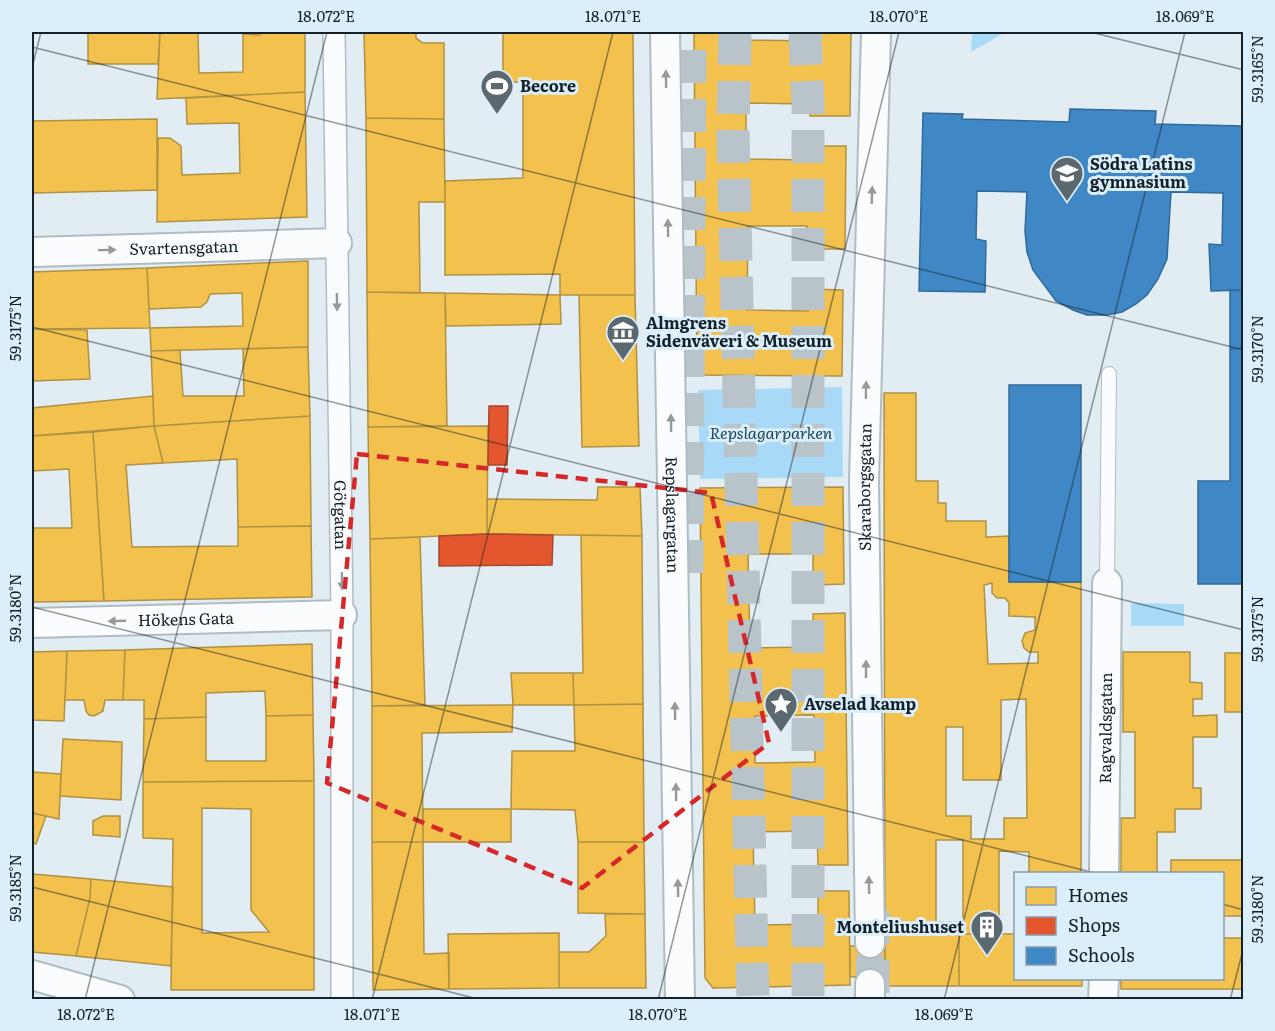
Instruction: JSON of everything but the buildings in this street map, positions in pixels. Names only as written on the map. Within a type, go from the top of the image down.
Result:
[{"type":"street","name":"Götgatan","points":[[334,32],[342,615],[342,999]]},
{"type":"street","name":"Repslagargatan","points":[[665,32],[680,999]]},
{"type":"street","name":"Skaraborgsgatan","points":[[870,944],[864,481],[876,32]]},
{"type":"street","name":"Svartensgatan","points":[[32,252],[337,243]]},
{"type":"street","name":"Ragvaldsgatan","points":[[1104,872],[1107,583]]},
{"type":"street","name":"Hökens Gata","points":[[32,623],[342,615]]},
{"type":"street","points":[[32,975],[120,999]]},
{"type":"street","points":[[1103,999],[1104,980]]},
{"type":"lane","points":[[1107,583],[1109,374]]},
{"type":"highlighted area","points":[[357,454],[711,493],[769,743],[582,888],[327,783]]},
{"type":"green space","points":[[972,32],[1006,32],[971,52]]},
{"type":"green space","name":"Repslagarparken","points":[[842,387],[843,477],[700,479],[698,390]]},
{"type":"green space","points":[[1131,603],[1184,604],[1184,626],[1131,626]]},
{"type":"tunnel","points":[[687,573],[690,32]]},
{"type":"tunnel","points":[[735,32],[733,133],[753,1000]]},
{"type":"tunnel","points":[[805,32],[808,103],[808,1000]]},
{"type":"tunnel","points":[[873,911],[873,1000]]},
{"type":"tunnel","points":[[870,943],[870,984]]},
{"type":"place","name":"Becore","points":[[497,115]]},
{"type":"place","name":"Södra Latins gymnasium","points":[[1067,202]]},
{"type":"place","name":"Almgrens Sidenväveri & Museum","points":[[623,361]]},
{"type":"place","name":"Avselad kamp","points":[[781,733]]},
{"type":"place","name":"Monteliushuset","points":[[987,956]]}]
